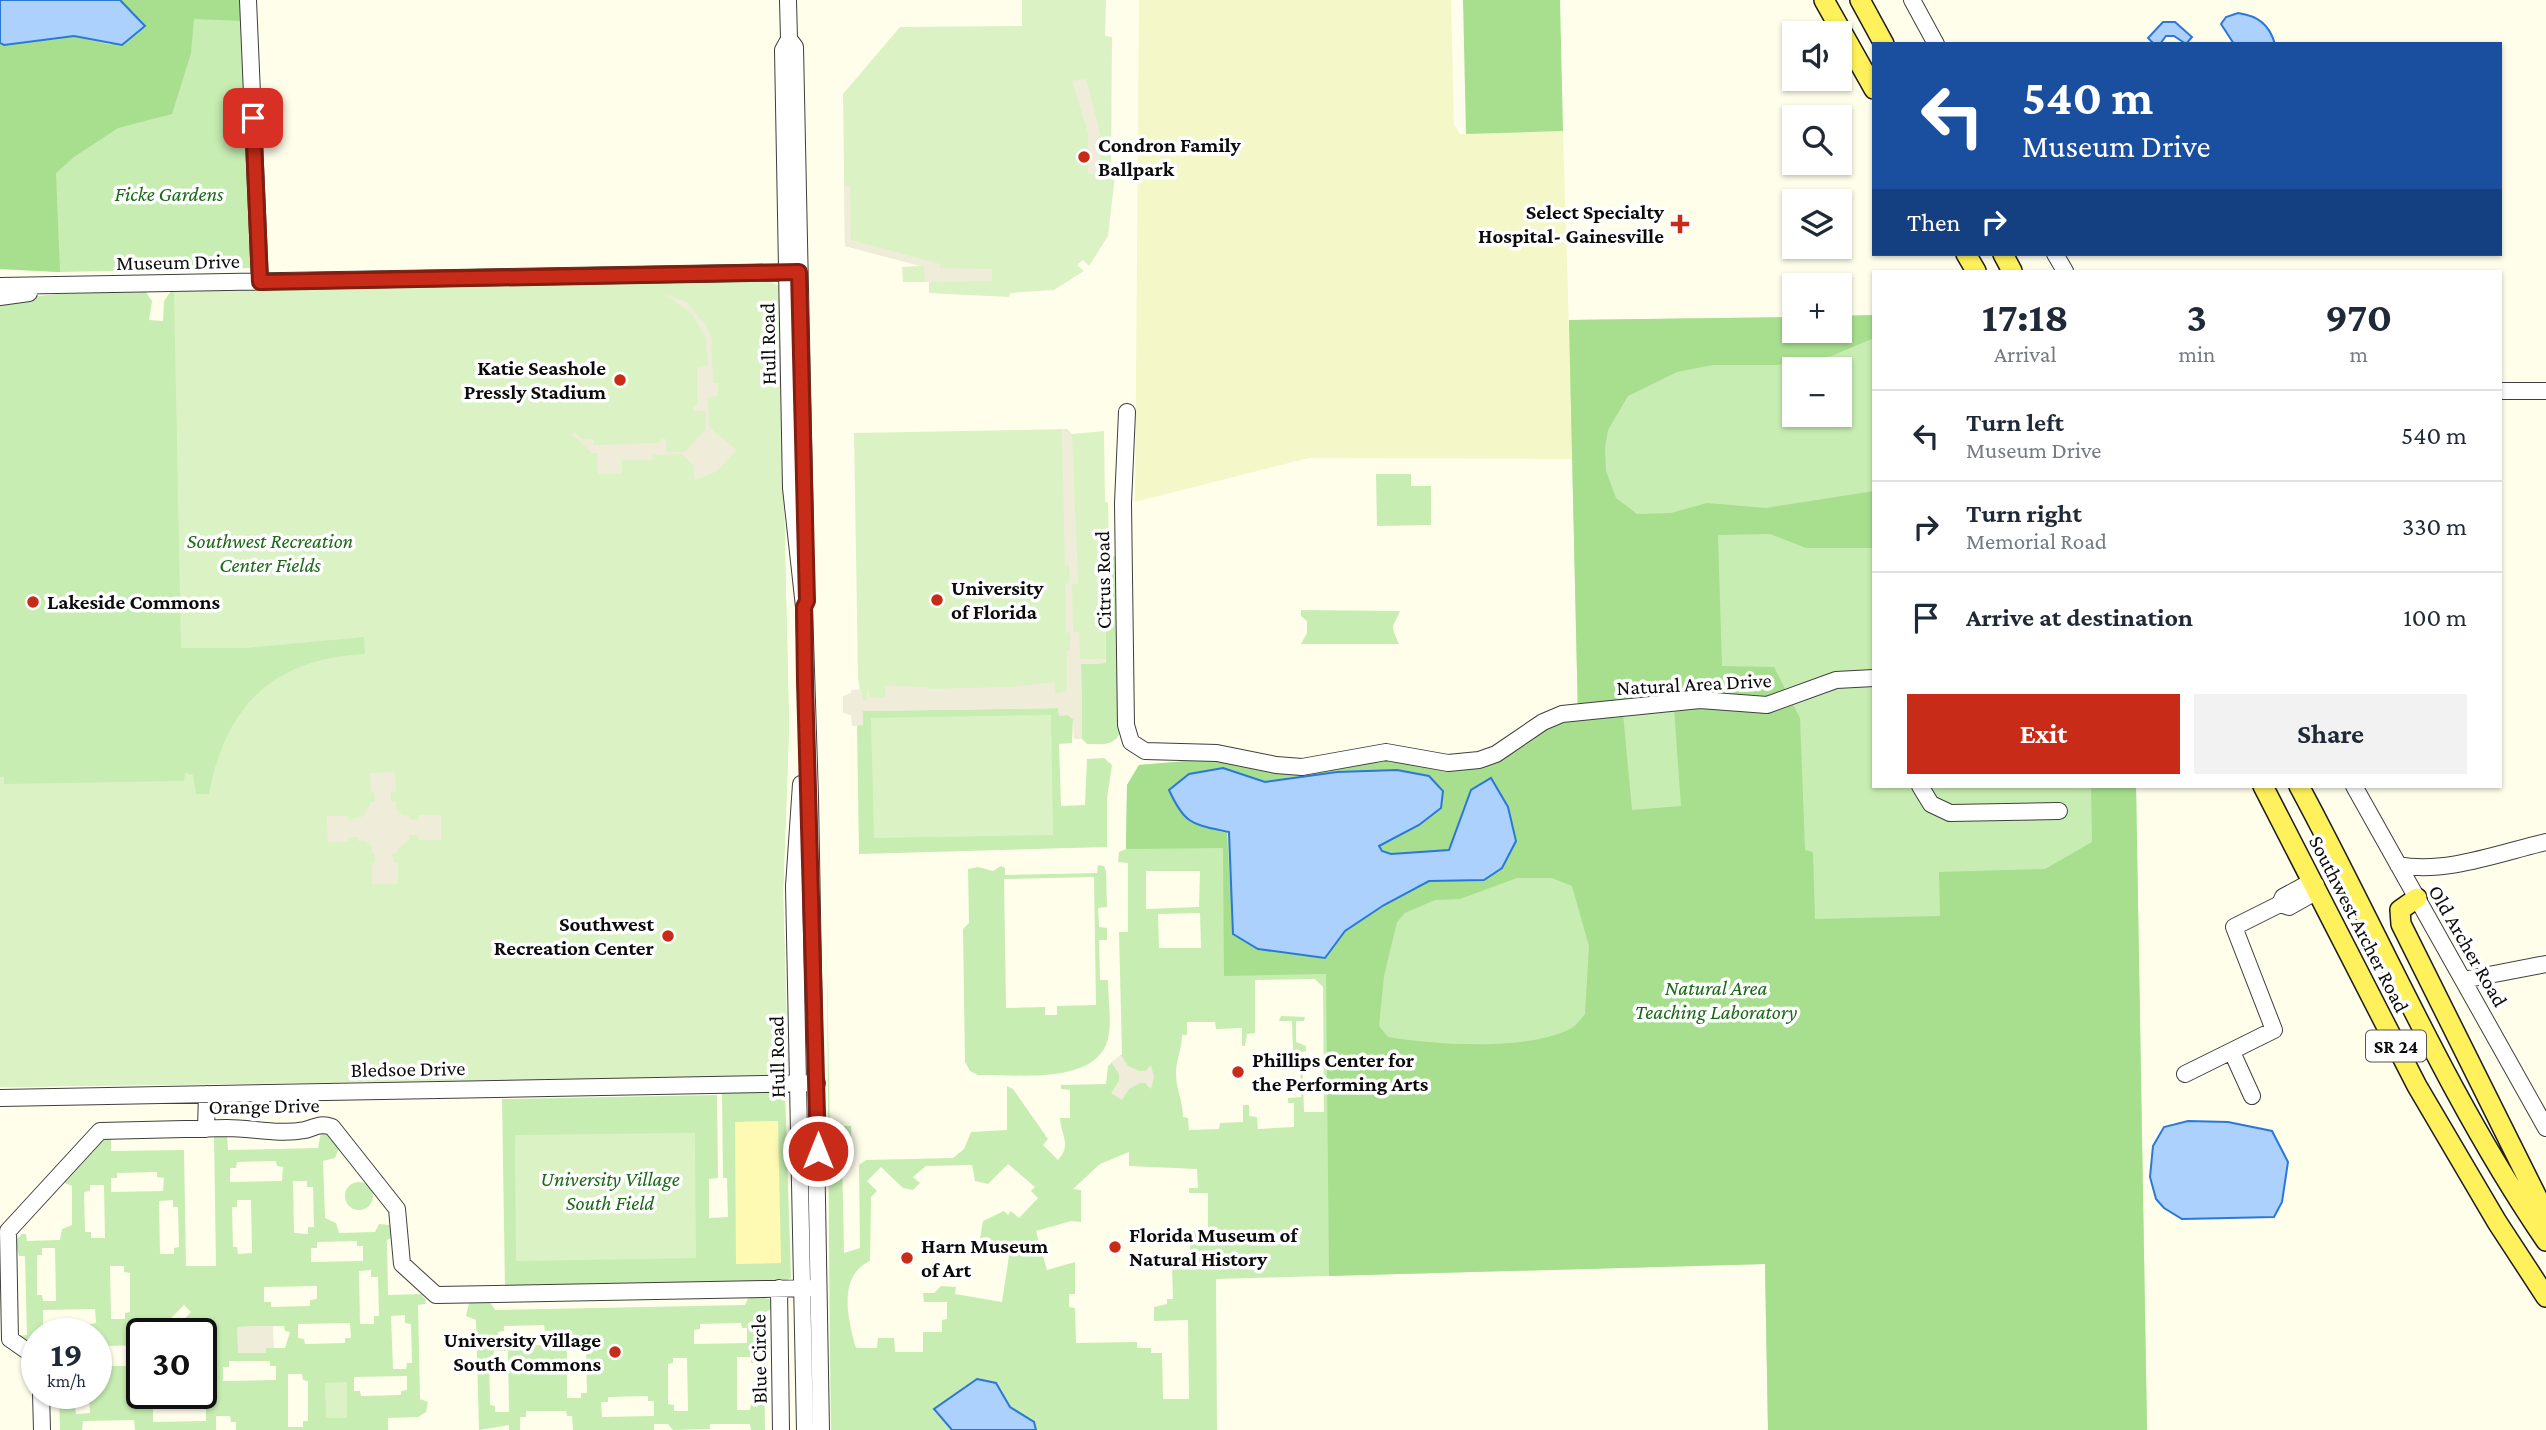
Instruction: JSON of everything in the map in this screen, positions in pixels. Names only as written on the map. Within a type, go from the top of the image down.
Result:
[{"type":"main road","points":[[1824,0],[1872,85]]},
{"type":"main road","points":[[1860,0],[1883,42]]},
{"type":"main road","name":"Southwest Archer Road","points":[[2264,788],[2389,1033],[2454,1150],[2544,1291]]},
{"type":"main road","name":"Southwest Archer Road","points":[[2300,788],[2411,1008],[2481,1135],[2546,1241]]},
{"type":"main road","points":[[2316,886],[2343,872]]},
{"type":"main road","points":[[2417,898],[2400,911],[2402,924],[2546,1215]]},
{"type":"main road","points":[[2454,1150],[2481,1135]]},
{"type":"street","points":[[248,0],[260,282]]},
{"type":"street","name":"Hull Road","points":[[788,0],[789,39],[783,50],[793,272],[791,488],[804,607],[817,1083],[805,1430]]},
{"type":"street","points":[[1912,0],[1935,42]]},
{"type":"street","name":"Museum Drive","points":[[0,286],[793,272]]},
{"type":"street","name":"Museum Drive","points":[[0,297],[62,285]]},
{"type":"street","points":[[2502,391],[2546,391]]},
{"type":"street","name":"Citrus Road","points":[[1127,412],[1123,503],[1125,712],[1126,729],[1134,745]]},
{"type":"street","name":"Natural Area Drive","points":[[1134,745],[1151,752],[1217,752],[1284,766],[1331,764],[1390,752],[1460,762],[1496,754],[1543,722],[1562,714],[1700,700],[1745,706],[1767,705],[1836,680],[1872,678]]},
{"type":"street","name":"Hull Road","points":[[806,726],[794,886],[799,1083],[821,1430]]},
{"type":"street","points":[[1921,788],[1931,804],[1950,813],[2059,811]]},
{"type":"street","name":"Old Archer Road","points":[[2355,788],[2463,980],[2541,1107],[2546,1128]]},
{"type":"street","points":[[2398,865],[2412,868],[2456,864],[2546,842]]},
{"type":"street","points":[[2185,1074],[2274,1030],[2234,928],[2280,904],[2289,906],[2312,894],[2316,886]]},
{"type":"street","points":[[2463,980],[2546,964]]},
{"type":"street","points":[[2232,1052],[2252,1096]]},
{"type":"street","name":"Bledsoe Drive","points":[[0,1098],[817,1083]]},
{"type":"street","points":[[206,1129],[207,1094]]},
{"type":"street","name":"Orange Drive","points":[[4,1287],[9,1228],[97,1133],[206,1129],[297,1130],[318,1124],[334,1128],[397,1209],[401,1264],[436,1295],[810,1288]]},
{"type":"street","points":[[4,1287],[10,1339],[21,1347]]},
{"type":"street","name":"Blue Circle","points":[[779,1288],[780,1430]]},
{"type":"street","points":[[41,1409],[42,1430]]},
{"type":"green space","name":"Ficke Gardens","points":[[0,0],[243,0],[251,268],[60,272],[0,269]]},
{"type":"green space","points":[[120,0],[243,0],[243,21],[194,19],[191,53],[172,114],[118,128],[74,157],[56,173],[60,272],[0,269],[0,43],[74,36],[111,45],[123,5]]},
{"type":"green space","points":[[1022,0],[1106,0],[1105,36],[1112,37],[1111,176],[1115,176],[1108,236],[1089,266],[1083,260],[1077,265],[1084,271],[1054,290],[1010,293],[1009,297],[929,293],[929,282],[903,282],[902,267],[921,266],[845,246],[843,94],[900,27],[1022,26]]},
{"type":"green space","points":[[1139,0],[1451,0],[1454,124],[1460,134],[1563,131],[1573,459],[1309,458],[1135,502]]},
{"type":"green space","points":[[1463,0],[1560,0],[1563,131],[1466,134]]},
{"type":"green space","name":"Southwest Recreation Center Fields","points":[[768,281],[779,286],[789,727],[783,893],[788,1072],[781,1076],[0,1087],[0,300],[58,294],[146,292],[152,301],[149,320],[163,321],[164,301],[171,291]]},
{"type":"green space","name":"Southwest Recreation Center Fields","points":[[768,281],[779,286],[789,727],[783,893],[788,1072],[781,1076],[0,1087],[0,777],[4,777],[4,784],[184,781],[185,773],[193,775],[196,794],[209,794],[227,736],[241,712],[259,692],[304,665],[365,654],[364,637],[246,648],[181,648],[174,291]]},
{"type":"green space","name":"Natural Area Teaching Laboratory","points":[[1872,315],[1872,788],[2136,788],[2147,1430],[1768,1430],[1765,1264],[1216,1279],[1217,1430],[1036,1430],[1003,1400],[1000,1389],[977,1379],[935,1409],[952,1430],[831,1430],[826,929],[830,1137],[842,1137],[842,1126],[851,1126],[852,1152],[842,1155],[844,1253],[860,1248],[859,1165],[866,1160],[953,1158],[964,1149],[971,1132],[1007,1130],[1007,1086],[1013,1089],[1048,1139],[1043,1145],[1058,1160],[1065,1145],[1060,1118],[1070,1118],[1070,1090],[1061,1089],[1061,1085],[1106,1084],[1108,1066],[1122,1054],[1119,932],[1128,932],[1128,863],[1118,862],[1119,852],[1126,849],[1127,785],[1139,765],[1199,760],[1443,768],[1578,717],[1569,320],[1782,317],[1782,343],[1852,343],[1852,316]],"holes":[[[1146,871],[1200,871],[1199,907],[1146,909]],[[1200,913],[1201,948],[1159,948],[1158,914]],[[1315,979],[1323,987],[1324,1112],[1304,1112],[1302,1052],[1306,1051],[1306,1046],[1296,1042],[1296,1021],[1304,1021],[1305,1017],[1281,1016],[1279,1021],[1292,1021],[1293,1051],[1300,1051],[1301,1097],[1288,1098],[1288,1103],[1294,1103],[1294,1127],[1258,1129],[1257,1117],[1249,1116],[1249,1105],[1243,1105],[1243,1122],[1220,1123],[1219,1129],[1189,1130],[1188,1118],[1183,1117],[1176,1073],[1182,1035],[1187,1035],[1187,1022],[1215,1022],[1216,1029],[1242,1028],[1242,1046],[1245,1046],[1247,1034],[1255,1033],[1255,980]],[[1129,1152],[1129,1166],[1197,1169],[1198,1188],[1189,1188],[1189,1193],[1208,1193],[1208,1231],[1190,1231],[1190,1265],[1172,1265],[1173,1299],[1167,1299],[1167,1304],[1154,1307],[1154,1321],[1188,1320],[1189,1399],[1163,1399],[1162,1353],[1151,1353],[1151,1348],[1137,1348],[1137,1342],[1076,1343],[1075,1308],[1069,1307],[1069,1294],[1075,1294],[1075,1262],[1047,1270],[1036,1231],[1071,1221],[1081,1222],[1081,1190],[1073,1189],[1100,1164]],[[1008,1164],[1035,1187],[1031,1191],[1038,1198],[1019,1218],[1011,1211],[1008,1215],[1004,1211],[983,1221],[978,1251],[1009,1256],[1002,1302],[955,1294],[956,1287],[941,1286],[934,1293],[923,1293],[924,1302],[947,1302],[947,1319],[942,1320],[942,1332],[923,1332],[923,1352],[895,1352],[894,1338],[878,1338],[877,1348],[856,1348],[850,1325],[848,1300],[853,1277],[870,1261],[871,1197],[877,1191],[867,1181],[881,1167],[903,1188],[913,1190],[920,1183],[913,1177],[926,1166],[972,1165],[975,1181],[988,1184]]]},
{"type":"green space","name":"Natural Area Teaching Laboratory","points":[[1872,315],[1872,339],[1831,356],[1782,357],[1782,364],[1776,365],[1713,365],[1677,372],[1628,396],[1608,430],[1605,448],[1606,471],[1616,498],[1637,514],[1671,513],[1707,503],[1766,508],[1872,491],[1872,548],[1806,548],[1770,534],[1718,535],[1722,666],[1774,667],[1800,718],[1805,850],[1813,852],[1815,919],[1940,916],[1939,872],[2045,869],[2092,842],[2091,788],[2136,788],[2147,1430],[1768,1430],[1765,1264],[1329,1276],[1326,974],[1224,976],[1223,848],[1126,849],[1127,785],[1139,765],[1199,760],[1378,759],[1443,768],[1549,725],[1578,717],[1569,320],[1782,317],[1782,343],[1852,343],[1852,316]],"holes":[[[1674,708],[1681,806],[1632,810],[1623,713]],[[1223,768],[1265,782],[1337,772],[1397,770],[1429,776],[1443,791],[1419,825],[1379,846],[1382,851],[1391,854],[1449,850],[1459,828],[1463,806],[1485,880],[1429,881],[1384,905],[1345,931],[1325,958],[1230,886]],[[1517,878],[1552,878],[1572,886],[1589,946],[1585,1014],[1576,1024],[1551,1036],[1505,1043],[1455,1044],[1388,1037],[1379,1026],[1384,976],[1397,922],[1405,913],[1435,900],[1460,899]]]},
{"type":"green space","points":[[1067,429],[1072,434],[1104,431],[1105,502],[1108,502],[1109,555],[1104,556],[1106,663],[1081,664],[1082,739],[1074,739],[1073,719],[1068,715],[1059,716],[1058,708],[863,711],[858,678],[854,433]]},
{"type":"green space","points":[[1376,474],[1411,474],[1411,486],[1431,486],[1431,525],[1377,526]]},
{"type":"green space","points":[[1104,556],[1117,556],[1121,727],[1117,738],[1109,743],[1087,744],[1082,739],[1081,664],[1106,663]]},
{"type":"green space","points":[[1301,610],[1400,611],[1393,627],[1399,644],[1301,644],[1307,633],[1307,621],[1301,616]]},
{"type":"green space","points":[[1059,708],[1073,719],[1072,743],[1059,744],[1061,806],[1085,805],[1087,759],[1104,758],[1112,765],[1107,798],[1107,847],[859,854],[857,726],[863,711]]},
{"type":"green space","points":[[1051,715],[1053,835],[874,838],[871,718]]},
{"type":"green space","points":[[1098,865],[1104,866],[1107,907],[1098,908],[1099,927],[1107,928],[1107,940],[1099,940],[1100,980],[1108,980],[1110,1018],[1108,1039],[1100,1054],[1088,1064],[1071,1071],[1052,1074],[978,1075],[970,1071],[965,1062],[963,929],[969,923],[968,869],[978,867],[993,871],[1001,866],[1005,868],[1005,875],[1097,873]],"holes":[[[1094,877],[1096,1005],[1057,1006],[1057,1015],[1045,1015],[1045,1007],[1006,1008],[1004,879]]]},
{"type":"green space","name":"University Village South Field","points":[[785,1092],[791,1278],[785,1281],[505,1288],[502,1099],[717,1095],[718,1178],[709,1179],[709,1218],[728,1217],[727,1178],[723,1178],[722,1093]]},
{"type":"green space","points":[[321,1132],[327,1132],[339,1148],[335,1158],[323,1161],[325,1218],[336,1223],[339,1233],[375,1232],[379,1224],[390,1225],[393,1237],[387,1240],[388,1295],[421,1294],[426,1300],[425,1304],[418,1305],[420,1399],[428,1402],[426,1412],[418,1417],[388,1418],[388,1430],[236,1430],[236,1422],[231,1422],[230,1416],[216,1416],[216,1430],[135,1430],[134,1420],[83,1421],[82,1430],[60,1430],[59,1409],[75,1409],[76,1414],[90,1413],[90,1409],[112,1409],[112,1366],[126,1366],[126,1409],[153,1409],[153,1422],[206,1421],[206,1409],[217,1409],[217,1318],[185,1318],[191,1312],[184,1305],[171,1318],[126,1318],[126,1345],[112,1346],[112,1319],[125,1319],[125,1313],[130,1312],[130,1273],[124,1272],[124,1266],[110,1266],[111,1318],[96,1318],[95,1309],[43,1310],[43,1318],[27,1318],[25,1256],[19,1256],[15,1241],[22,1234],[26,1234],[27,1241],[60,1240],[62,1229],[72,1225],[72,1186],[62,1182],[104,1136],[111,1139],[111,1151],[184,1150],[186,1266],[216,1266],[214,1136],[227,1135],[228,1150],[318,1148]],"holes":[[[276,1161],[277,1166],[283,1167],[282,1181],[230,1182],[230,1168],[236,1168],[237,1162]],[[157,1172],[157,1177],[164,1178],[163,1191],[111,1192],[111,1178],[117,1178],[117,1173]],[[293,1181],[307,1181],[307,1187],[313,1187],[314,1227],[308,1227],[308,1234],[294,1233]],[[90,1185],[104,1185],[105,1238],[91,1238],[91,1232],[85,1232],[84,1192],[90,1191]],[[173,1200],[173,1207],[178,1207],[179,1247],[174,1248],[174,1254],[160,1254],[159,1201]],[[237,1200],[251,1200],[252,1253],[238,1254],[237,1247],[233,1247],[232,1207],[237,1207]],[[357,1241],[357,1246],[363,1246],[363,1261],[311,1262],[311,1248],[317,1248],[317,1242]],[[42,1248],[55,1248],[56,1301],[43,1301],[42,1295],[37,1295],[37,1255],[42,1255]],[[371,1270],[371,1277],[378,1277],[379,1316],[374,1316],[374,1324],[360,1324],[359,1271]],[[317,1286],[317,1299],[310,1300],[310,1306],[271,1307],[271,1302],[264,1302],[264,1287]],[[405,1315],[405,1323],[411,1324],[412,1363],[407,1363],[406,1369],[393,1369],[391,1316]],[[350,1323],[351,1338],[345,1338],[345,1343],[305,1344],[304,1339],[298,1338],[298,1324]],[[284,1326],[285,1331],[290,1332],[285,1348],[266,1348],[266,1353],[238,1353],[238,1327]],[[229,1361],[270,1361],[270,1366],[276,1366],[276,1380],[223,1381],[223,1367],[229,1367]],[[288,1374],[302,1374],[303,1380],[308,1381],[308,1421],[303,1421],[303,1427],[288,1427]],[[407,1376],[407,1390],[401,1391],[401,1395],[361,1396],[360,1391],[354,1391],[354,1377]]]},
{"type":"green space","points":[[695,1133],[696,1258],[516,1261],[515,1135]]},
{"type":"green space","points":[[359,1182],[369,1186],[373,1196],[369,1206],[359,1210],[349,1206],[345,1196],[349,1186]]},
{"type":"green space","points":[[749,1296],[771,1299],[772,1309],[763,1313],[765,1430],[751,1430],[750,1424],[710,1424],[710,1429],[673,1430],[668,1424],[654,1424],[654,1430],[573,1430],[572,1416],[567,1416],[566,1411],[526,1411],[526,1417],[520,1417],[520,1430],[509,1430],[509,1425],[479,1430],[476,1320],[466,1316],[469,1303],[490,1302],[495,1310],[745,1305]],"holes":[[[741,1323],[742,1328],[747,1328],[747,1343],[694,1344],[694,1330],[700,1329],[700,1324]],[[544,1325],[545,1331],[551,1331],[551,1345],[498,1346],[498,1332],[504,1331],[504,1326]],[[567,1345],[581,1345],[581,1352],[586,1352],[587,1393],[581,1393],[581,1398],[567,1398]],[[494,1351],[508,1351],[509,1412],[495,1412],[495,1406],[490,1405],[489,1357],[493,1357]],[[737,1357],[751,1357],[751,1363],[756,1363],[757,1404],[751,1404],[750,1410],[737,1410]],[[673,1358],[687,1358],[688,1411],[674,1411],[674,1405],[668,1404],[668,1364],[673,1363]],[[648,1396],[648,1401],[654,1401],[654,1416],[602,1417],[601,1402],[608,1402],[608,1397]]]},
{"type":"green space","points":[[347,1382],[347,1418],[326,1418],[325,1383]]},
{"type":"sand","points":[[778,1121],[781,1263],[736,1264],[735,1122]]},
{"type":"shaded area","points":[[1086,79],[1100,133],[1100,173],[1088,174],[1088,133],[1072,81]]},
{"type":"shaded area","points":[[844,186],[850,186],[851,240],[940,264],[940,268],[992,269],[992,281],[925,282],[924,267],[845,246]]},
{"type":"shaded area","points":[[664,294],[687,302],[706,326],[711,337],[713,383],[718,383],[718,396],[708,397],[709,427],[736,450],[717,471],[701,478],[694,479],[694,466],[682,454],[653,455],[652,460],[622,460],[622,474],[598,474],[597,453],[592,453],[572,434],[574,432],[582,439],[593,439],[594,445],[660,443],[661,439],[666,439],[666,452],[685,452],[706,429],[706,411],[693,411],[693,406],[697,405],[697,367],[708,366],[706,338],[692,314]]},
{"type":"shaded area","points":[[1062,429],[1072,434],[1078,583],[1072,584],[1073,632],[1079,632],[1080,659],[1106,659],[1106,663],[1081,664],[1082,739],[1074,739],[1073,719],[1068,715],[1059,716],[1058,708],[863,711],[863,725],[852,726],[851,715],[843,713],[843,696],[851,693],[851,690],[862,689],[863,701],[867,700],[867,689],[870,698],[885,698],[885,686],[928,689],[1013,687],[1055,682],[1055,694],[1067,691],[1070,633],[1066,632],[1065,584],[1069,583],[1069,565],[1065,565]]},
{"type":"shaded area","points":[[395,772],[396,792],[391,792],[391,801],[396,801],[396,809],[403,815],[409,815],[410,820],[419,819],[419,815],[441,815],[441,840],[419,840],[418,835],[409,835],[409,840],[398,848],[397,853],[392,854],[393,862],[398,863],[398,884],[372,884],[375,854],[372,853],[372,847],[365,841],[358,841],[358,837],[349,837],[348,841],[328,842],[327,816],[348,816],[349,820],[364,816],[371,802],[375,802],[375,793],[371,792],[370,773]]},
{"type":"shaded area","points":[[1121,1055],[1128,1066],[1139,1071],[1145,1071],[1151,1065],[1154,1077],[1151,1089],[1145,1083],[1140,1083],[1129,1089],[1122,1100],[1111,1093],[1119,1081],[1119,1074],[1111,1062]]},
{"type":"shaded area","points":[[273,1326],[274,1348],[266,1348],[266,1353],[238,1353],[237,1327]]},
{"type":"water","points":[[0,0],[120,0],[145,26],[122,45],[74,36],[4,45],[0,43]]},
{"type":"water","points":[[2238,13],[2251,16],[2262,22],[2270,31],[2274,42],[2233,42],[2221,24],[2226,17]]},
{"type":"water","points":[[2163,22],[2175,22],[2192,37],[2188,42],[2174,36],[2166,36],[2162,42],[2152,42],[2148,38]]},
{"type":"water","points":[[1223,768],[1265,782],[1337,772],[1397,770],[1429,776],[1443,791],[1441,808],[1419,825],[1379,846],[1382,851],[1391,854],[1449,850],[1471,790],[1491,778],[1508,807],[1516,841],[1502,868],[1484,880],[1429,881],[1384,905],[1345,931],[1325,958],[1258,949],[1233,934],[1229,832],[1206,827],[1185,817],[1169,790],[1189,774]]},
{"type":"water","points":[[2188,1121],[2228,1122],[2272,1131],[2288,1162],[2282,1202],[2274,1217],[2182,1219],[2164,1208],[2156,1199],[2150,1177],[2153,1146],[2164,1127]]},
{"type":"water","points":[[977,1379],[996,1383],[1010,1407],[1034,1422],[1036,1430],[952,1430],[934,1409]]},
{"type":"place","name":"Condron Family Ballpark","points":[[1084,157]]},
{"type":"place","name":"Select Specialty Hospital- Gainesville","points":[[1680,224]]},
{"type":"place","name":"Katie Seashole Pressly Stadium","points":[[620,380]]},
{"type":"place","name":"University of Florida","points":[[937,600]]},
{"type":"place","name":"Lakeside Commons","points":[[33,602]]},
{"type":"place","name":"Southwest Recreation Center","points":[[668,936]]},
{"type":"place","name":"Phillips Center for the Performing Arts","points":[[1238,1072]]},
{"type":"place","name":"Florida Museum of Natural History","points":[[1115,1247]]},
{"type":"place","name":"Harn Museum of Art","points":[[907,1258]]},
{"type":"place","name":"University Village South Commons","points":[[615,1352]]},
{"type":"route","points":[[253,118],[260,282],[799,272],[807,601],[804,607],[805,682],[818,1151]]}]
